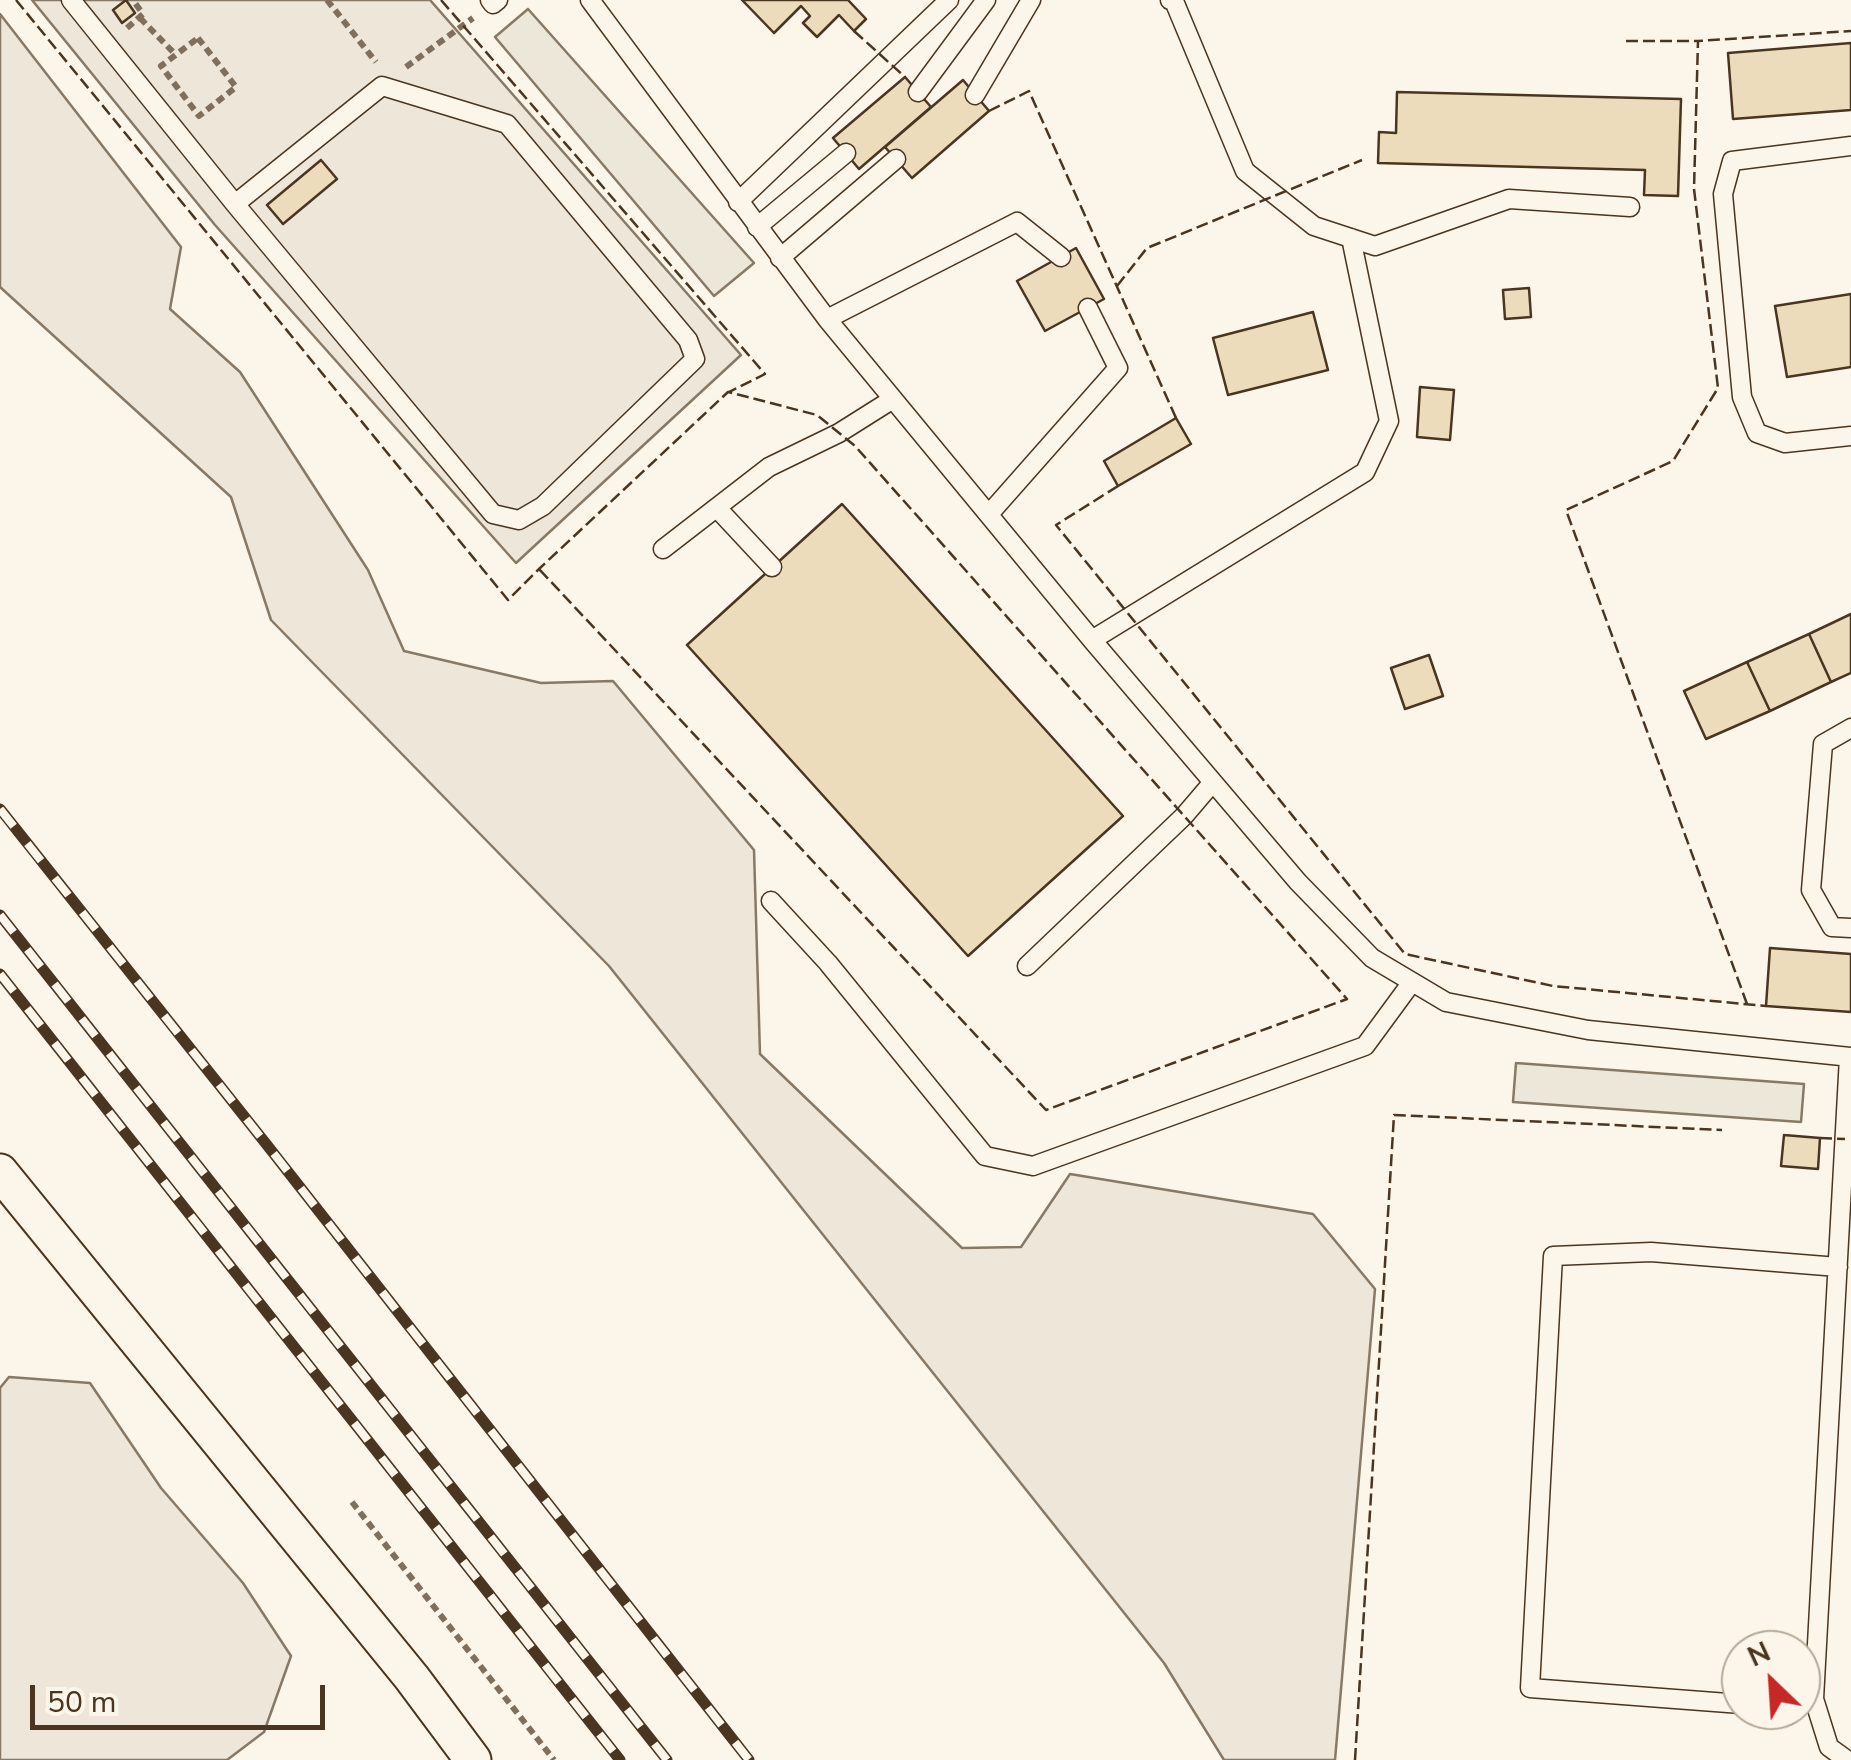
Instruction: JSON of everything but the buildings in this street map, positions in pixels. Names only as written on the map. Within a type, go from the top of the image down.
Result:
[{"type":"street","points":[[0,1172],[412,1678],[472,1760]]},
{"type":"lane","points":[[71,0],[235,204],[493,514],[518,520],[544,506],[694,360],[688,340],[507,124],[386,82],[235,204]]},
{"type":"lane","points":[[590,0],[827,319],[1298,882],[1372,958],[1446,1002],[1588,1030],[1850,1057],[1813,1630]]},
{"type":"lane","points":[[738,202],[949,0]]},
{"type":"lane","points":[[918,92],[986,0]]},
{"type":"lane","points":[[976,95],[1031,0]]},
{"type":"lane","points":[[1170,0],[1174,1],[1245,172],[1314,226],[1375,246],[1508,198],[1630,207]]},
{"type":"lane","points":[[1851,146],[1732,161],[1724,194],[1742,397],[1757,433],[1785,443],[1851,436]]},
{"type":"lane","points":[[757,227],[846,154]]},
{"type":"lane","points":[[780,258],[896,159]]},
{"type":"lane","points":[[827,319],[1017,222],[1061,257]]},
{"type":"lane","points":[[1092,640],[1366,472],[1389,422],[1351,238]]},
{"type":"lane","points":[[990,513],[1118,368],[1088,308]]},
{"type":"lane","points":[[663,550],[769,467],[839,433],[893,398]]},
{"type":"lane","points":[[717,508],[772,567]]},
{"type":"lane","points":[[1851,728],[1823,744],[1811,890],[1832,927],[1851,928]]},
{"type":"lane","points":[[1027,966],[1184,816],[1213,782]]},
{"type":"lane","points":[[770,900],[828,963],[985,1156],[1034,1166],[1365,1046],[1412,982]]},
{"type":"lane","points":[[1721,1702],[1530,1688],[1553,1256],[1651,1252],[1838,1267]]},
{"type":"lane","points":[[1821,1730],[1829,1748],[1846,1760]]},
{"type":"path","points":[[327,0],[386,82],[494,1]]},
{"type":"path","points":[[140,18],[174,53]]},
{"type":"path","points":[[198,38],[236,87],[199,116],[161,66],[174,53],[198,38]]},
{"type":"path","points":[[352,1502],[554,1760]]},
{"type":"shaded area","points":[[32,0],[430,0],[741,355],[516,563],[215,225]]},
{"type":"shaded area","points":[[528,9],[754,263],[714,296],[495,37]]},
{"type":"shaded area","points":[[0,14],[181,247],[170,309],[240,372],[368,570],[404,651],[541,683],[613,681],[754,850],[760,1054],[962,1248],[1021,1247],[1070,1174],[1313,1214],[1375,1289],[1335,1760],[1224,1760],[1164,1663],[609,966],[271,620],[231,497],[0,287]]},
{"type":"shaded area","points":[[1516,1063],[1804,1084],[1801,1122],[1513,1102]]},
{"type":"shaded area","points":[[9,1377],[90,1383],[161,1488],[243,1583],[291,1656],[264,1732],[227,1760],[0,1760],[0,1388]]},
{"type":"railway","points":[[0,809],[749,1760]]},
{"type":"railway","points":[[0,915],[667,1760]]},
{"type":"railway","points":[[0,974],[620,1760]]},
{"type":"fence","points":[[16,0],[508,600],[539,569],[728,392],[817,415],[855,446],[1347,999],[1046,1110],[539,569]]},
{"type":"fence","points":[[441,0],[765,374],[729,392]]},
{"type":"fence","points":[[854,31],[905,77]]},
{"type":"fence","points":[[1747,1004],[1566,510],[1673,461],[1718,388],[1694,189],[1698,41],[1851,31]]},
{"type":"fence","points":[[1626,41],[1698,41]]},
{"type":"fence","points":[[989,111],[1029,91],[1176,418]]},
{"type":"fence","points":[[1117,286],[1147,248],[1362,160]]},
{"type":"fence","points":[[1118,486],[1056,525],[1405,954],[1553,986],[1766,1006]]},
{"type":"fence","points":[[1355,1760],[1394,1115],[1722,1130]]},
{"type":"fence","points":[[1820,1138],[1845,1139]]}]
